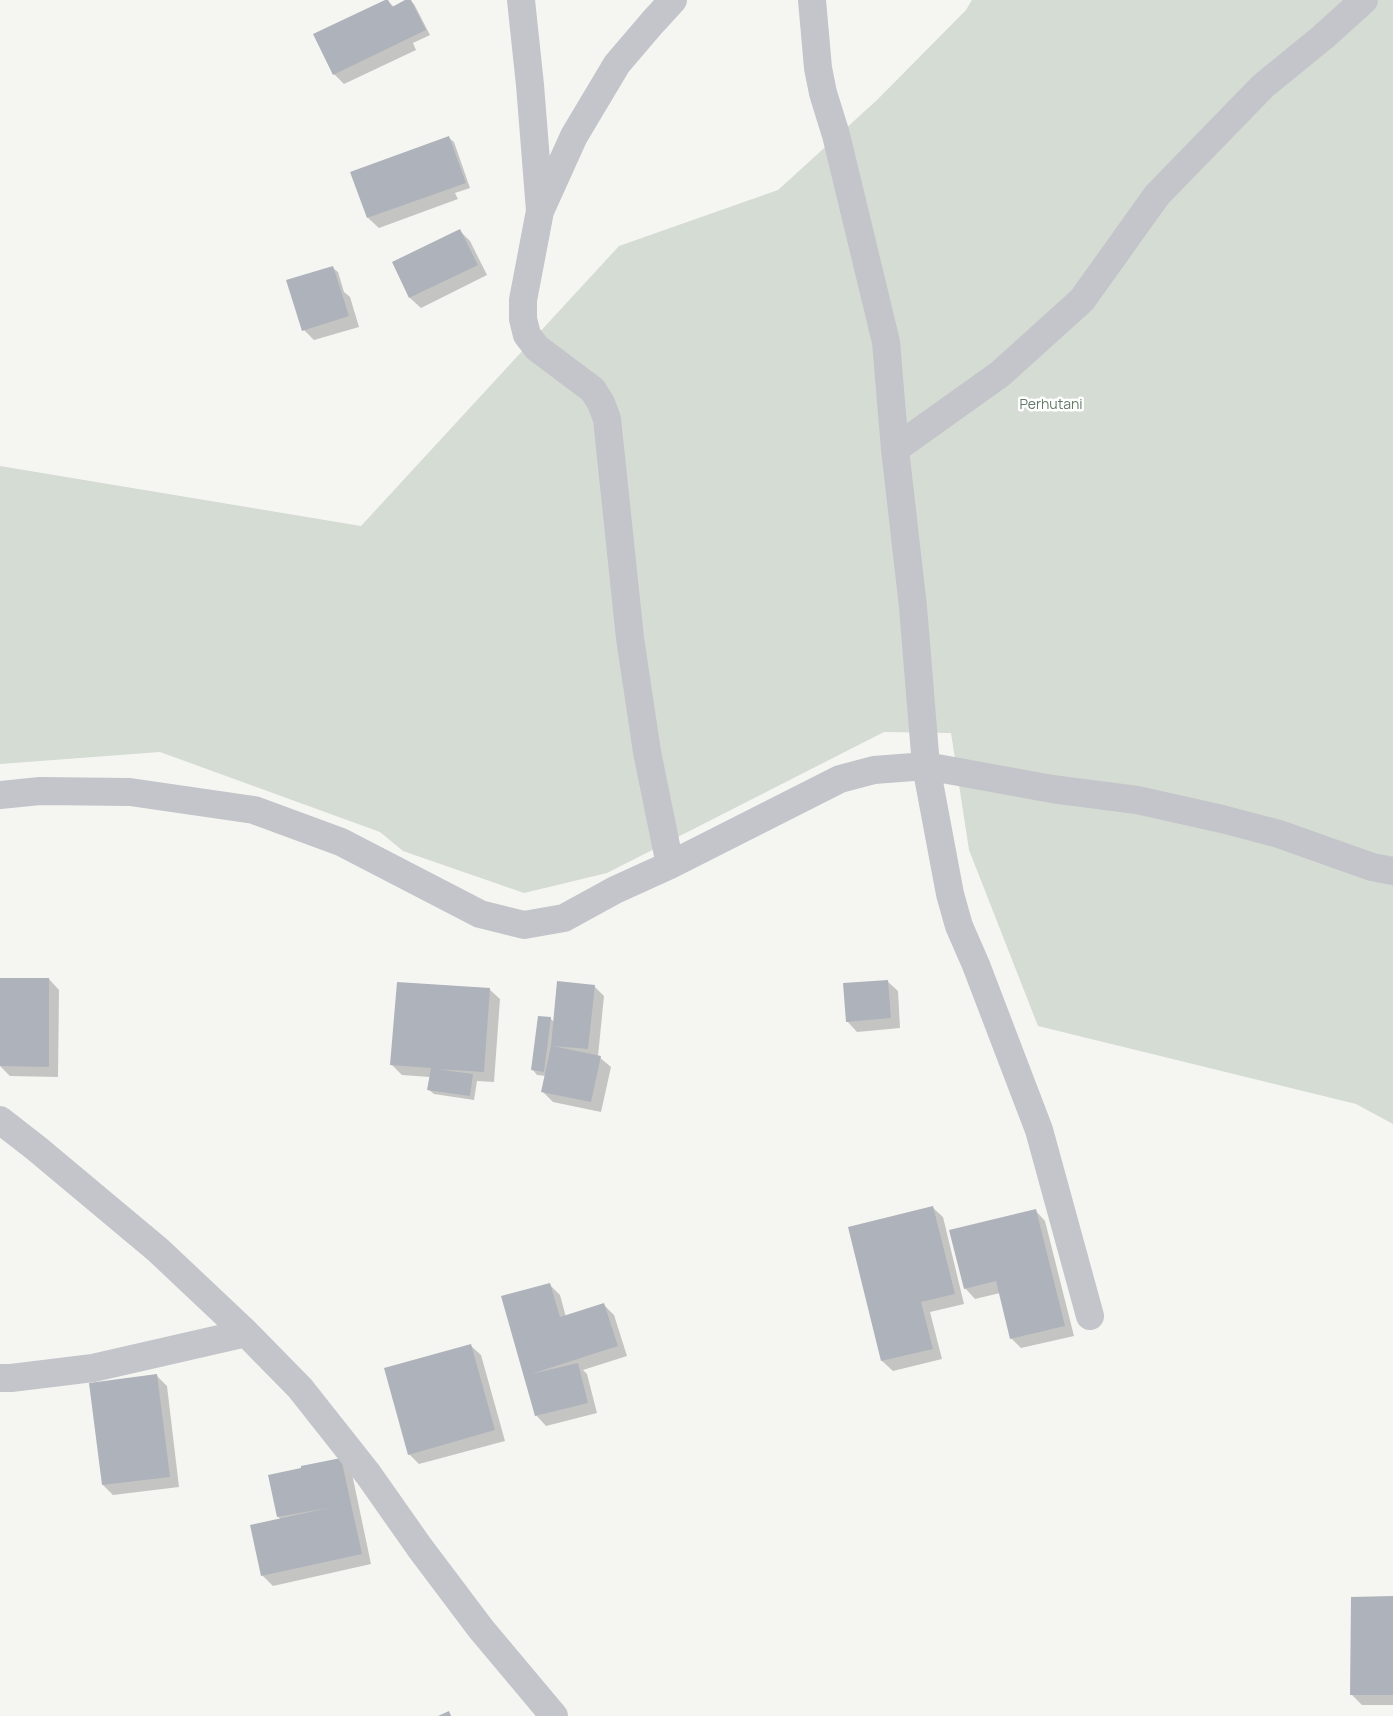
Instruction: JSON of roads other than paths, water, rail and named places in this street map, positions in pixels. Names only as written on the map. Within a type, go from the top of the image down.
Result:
[{"type":"street","points":[[521,0],[540,210]]},
{"type":"street","points":[[670,865],[646,752],[633,657],[607,419],[602,404],[593,390],[537,348],[528,335],[523,319],[523,300],[540,210],[574,136],[618,64],[673,0]]},
{"type":"street","points":[[812,0],[818,68],[823,93],[836,135],[886,342],[895,448],[913,607],[926,766],[950,894],[959,926],[980,974],[1039,1130],[1090,1316]]},
{"type":"street","points":[[895,448],[1000,374],[1082,300],[1157,195],[1263,86],[1323,37],[1364,0]]},
{"type":"street","points":[[0,795],[40,791],[130,792],[254,810],[341,842],[480,914],[524,925],[564,918],[615,890],[670,865],[840,779],[874,770],[926,766],[1052,789],[1137,800],[1222,819],[1279,834],[1372,867],[1393,871]]},
{"type":"street","points":[[0,1120],[158,1250],[246,1333],[300,1388],[368,1474],[420,1548],[481,1629],[554,1716]]},
{"type":"street","points":[[0,1378],[94,1368],[246,1333]]},
{"type":"park label","name":"Perhutani","points":[[1051,405]]}]
